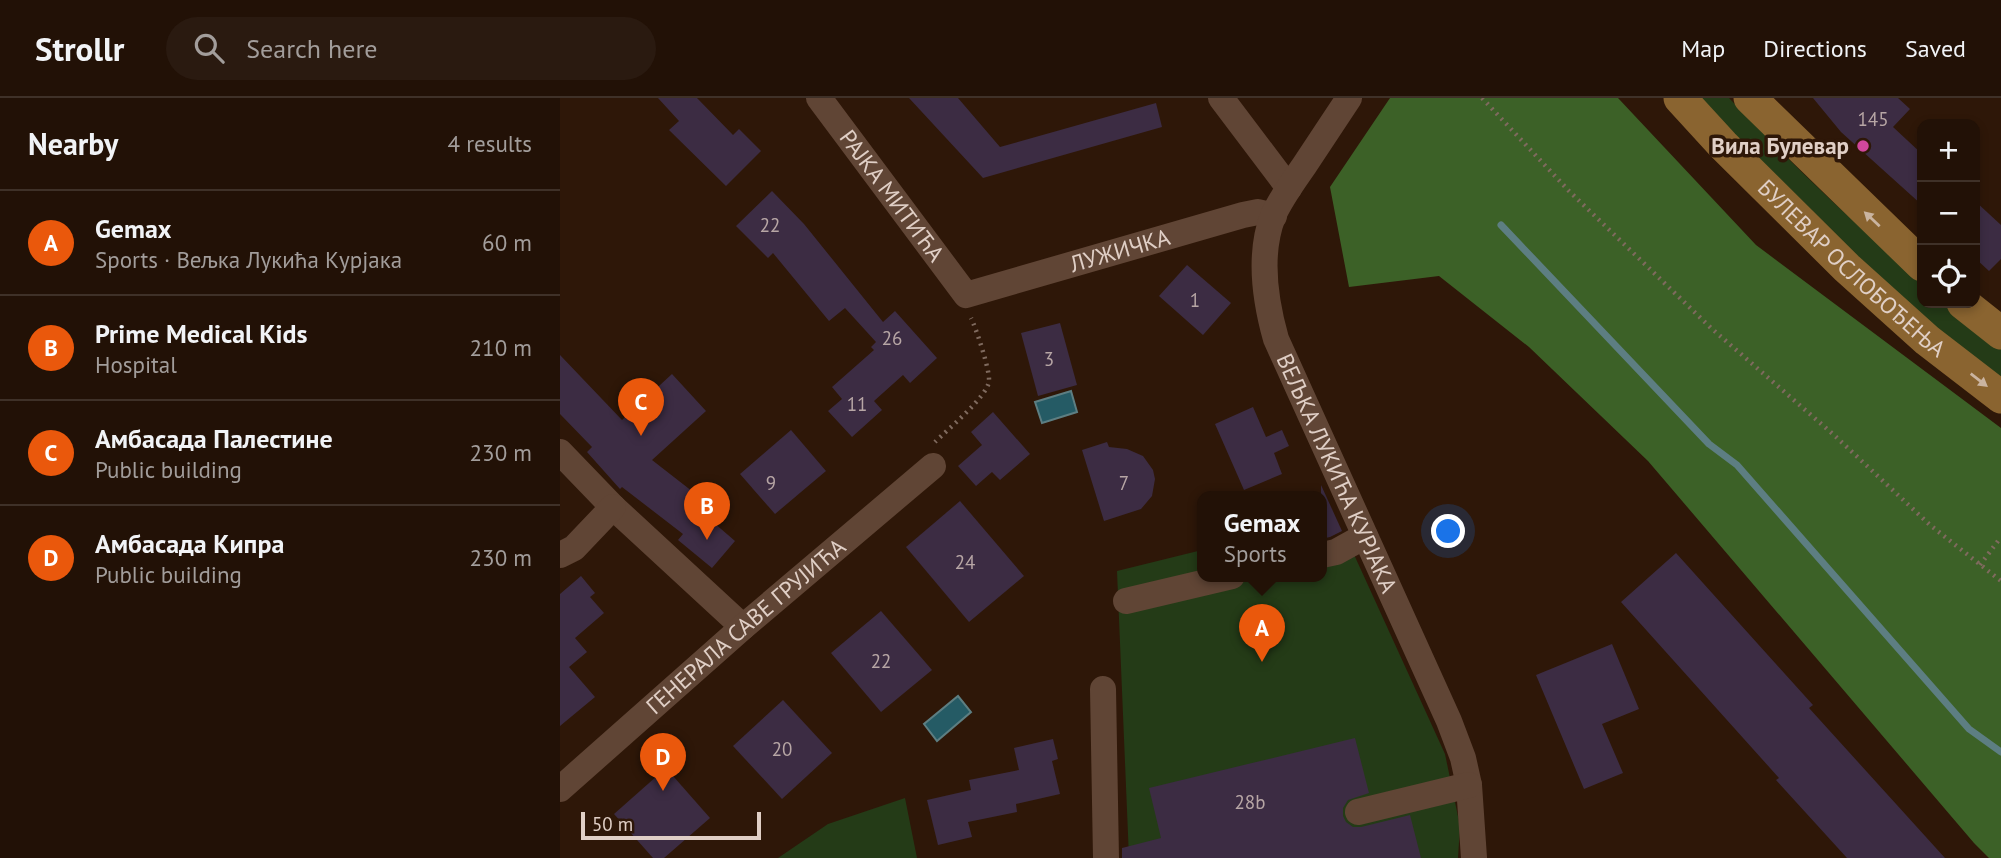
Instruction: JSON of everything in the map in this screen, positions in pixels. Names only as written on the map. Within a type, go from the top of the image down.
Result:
[{"type":"main road","name":"БУЛЕВАР ОСЛОБОЂЕЊА","points":[[1680,98],[1847,268],[1927,340],[2001,397]]},
{"type":"main road","points":[[1750,98],[1917,260]]},
{"type":"main road","points":[[1969,308],[2001,333]]},
{"type":"street","name":"РАЈКА МИТИЋА","points":[[818,98],[966,302]]},
{"type":"street","points":[[1221,98],[1289,188]]},
{"type":"street","name":"ВЕЉКА ЛУКИЋА КУРЈАКА","points":[[1349,98],[1289,188],[1274,216],[1266,252],[1268,312],[1281,350],[1449,721],[1463,758],[1469,785],[1474,858]]},
{"type":"street","name":"ЛУЖИЧКА","points":[[966,302],[1243,215],[1258,212],[1274,216]]},
{"type":"street","points":[[560,452],[613,507],[743,628]]},
{"type":"street","name":"ГЕНЕРАЛА САВЕ ГРУЈИЋА","points":[[560,789],[933,466]]},
{"type":"street","points":[[560,555],[574,548],[613,507]]},
{"type":"street","points":[[1327,554],[1336,552],[1365,536]]},
{"type":"street","points":[[1126,601],[1207,582]]},
{"type":"street","points":[[1103,690],[1107,858]]},
{"type":"street","points":[[1358,812],[1469,785]]},
{"type":"path","points":[[1482,98],[1569,191],[1711,328],[1834,435],[1930,525],[2001,581]]},
{"type":"path","points":[[933,466],[923,454],[984,393],[989,381],[966,302]]},
{"type":"path","points":[[1980,565],[2001,537]]},
{"type":"green space","points":[[1390,98],[1618,98],[1756,245],[2001,428],[2001,858],[1989,858],[1974,843],[1648,461],[1529,347],[1439,276],[1349,287],[1330,187]]},
{"type":"green space","points":[[1691,98],[1729,98],[1823,193],[1917,278],[1917,308],[1950,308],[2001,347],[2001,385],[1927,325]]},
{"type":"green space","points":[[1346,537],[1445,754],[1460,826],[1458,858],[1129,858],[1117,571],[1197,551],[1197,582],[1327,582],[1327,542]]},
{"type":"green space","points":[[905,798],[917,858],[778,858],[828,824]]},
{"type":"water","points":[[1071,391],[1077,412],[1042,423],[1035,402]]},
{"type":"water","points":[[958,696],[971,712],[937,741],[924,724]]},
{"type":"building","points":[[658,98],[697,98],[733,135],[739,129],[761,151],[726,186],[669,130],[679,121]]},
{"type":"building","points":[[909,98],[958,98],[1000,147],[1156,103],[1162,127],[983,178]]},
{"type":"building","points":[[1813,98],[1898,98],[1910,109],[1893,127],[1917,149],[1917,200],[1841,132]]},
{"type":"building","points":[[772,191],[804,224],[883,322],[895,311],[937,358],[910,383],[903,375],[874,401],[882,410],[852,437],[828,411],[842,399],[832,387],[874,350],[871,347],[876,342],[845,308],[829,321],[773,253],[768,258],[736,226]]},
{"type":"building","points":[[1980,206],[2001,225],[2001,259],[1989,271],[1980,263]]},
{"type":"building","points":[[1187,265],[1231,303],[1203,335],[1159,296]]},
{"type":"building","points":[[1060,323],[1077,385],[1038,396],[1021,333]]},
{"type":"building","points":[[560,355],[622,420],[672,374],[706,411],[652,460],[706,502],[699,510],[735,541],[712,568],[678,540],[683,534],[622,487],[620,489],[587,452],[592,447],[560,414]]},
{"type":"building","points":[[1253,407],[1266,437],[1282,430],[1289,446],[1274,453],[1282,474],[1244,490],[1215,424]]},
{"type":"building","points":[[993,412],[1030,454],[1000,480],[992,472],[976,486],[958,466],[982,445],[971,432]]},
{"type":"building","points":[[791,430],[826,471],[775,514],[740,474]]},
{"type":"building","points":[[1107,442],[1109,447],[1127,449],[1143,456],[1153,470],[1155,479],[1152,496],[1141,509],[1104,521],[1082,450]]},
{"type":"building","points":[[1327,498],[1342,531],[1327,538]]},
{"type":"building","points":[[960,501],[1024,576],[969,622],[906,547]]},
{"type":"building","points":[[1676,553],[1813,705],[1809,708],[1945,858],[1847,858],[1776,780],[1779,778],[1621,602]]},
{"type":"building","points":[[581,576],[595,593],[590,597],[604,613],[575,638],[587,652],[569,667],[595,697],[560,726],[560,594]]},
{"type":"building","points":[[881,611],[932,670],[881,712],[831,653]]},
{"type":"building","points":[[1612,644],[1639,709],[1602,724],[1623,773],[1584,789],[1536,675]]},
{"type":"building","points":[[783,700],[832,753],[782,799],[733,746]]},
{"type":"building","points":[[1355,738],[1369,793],[1348,800],[1343,808],[1346,822],[1353,827],[1361,827],[1410,815],[1421,858],[1122,858],[1122,848],[1161,838],[1149,788]]},
{"type":"building","points":[[1053,739],[1058,759],[1052,761],[1060,794],[1016,804],[1017,812],[968,822],[972,837],[938,845],[927,800],[971,790],[969,780],[1019,770],[1014,748]]},
{"type":"building","points":[[666,768],[710,818],[664,858],[653,858],[614,814]]},
{"type":"waterway","points":[[1501,225],[1709,444],[1737,465],[1969,729],[2001,752]]},
{"type":"place","name":"Вила Булевар","points":[[1863,146]]},
{"type":"place","name":"Амбасада Палестине","points":[[641,436]]},
{"type":"place","name":"Prime Medical Kids","points":[[707,540]]},
{"type":"place","name":"Gemax","points":[[1262,662]]},
{"type":"place","name":"Амбасада Кипра","points":[[663,791]]}]
